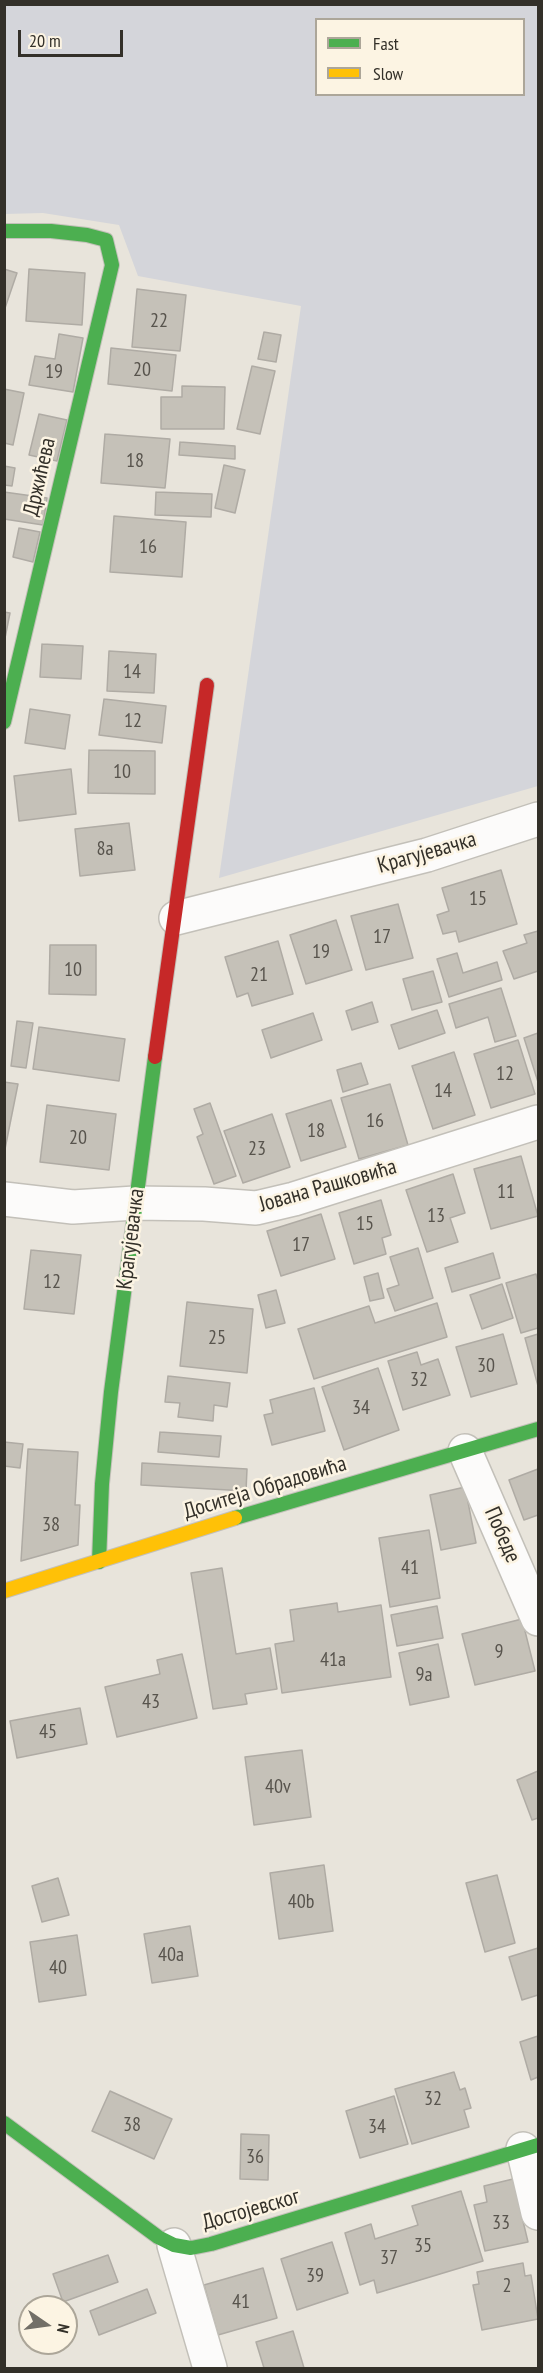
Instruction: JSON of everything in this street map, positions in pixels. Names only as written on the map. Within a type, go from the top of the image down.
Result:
[{"type":"street","name":"Држићева","points":[[4,231],[51,231],[87,235],[106,240],[112,265],[4,722]]},
{"type":"street","name":"Крагујевачка","points":[[99,1562],[102,1484],[135,1203],[207,686]]},
{"type":"street","name":"Крагујевачка","points":[[176,918],[427,855],[538,819]]},
{"type":"street","name":"Јована Рашковића","points":[[4,1199],[73,1206],[135,1203],[204,1204],[256,1208],[305,1196],[538,1122]]},
{"type":"street","name":"Доситеја Обрадовића","points":[[4,1591],[237,1517],[538,1429]]},
{"type":"street","name":"Победе","points":[[465,1451],[538,1619]]},
{"type":"street","name":"Достојевског","points":[[4,2123],[158,2237],[174,2245],[191,2248],[211,2244],[531,2147]]},
{"type":"street","points":[[531,2147],[538,2213]]},
{"type":"street","points":[[174,2245],[210,2368]]},
{"type":"shaded area","points":[[4,5],[538,5],[538,786],[219,878],[301,306],[138,276],[119,225],[43,213],[5,214]]},
{"type":"building","points":[[4,269],[17,273],[4,311]]},
{"type":"building","points":[[29,269],[85,273],[82,325],[26,321]]},
{"type":"building","points":[[137,289],[186,295],[180,351],[132,347]]},
{"type":"building","points":[[264,332],[281,335],[276,362],[258,359]]},
{"type":"building","points":[[59,334],[83,338],[73,392],[29,385],[35,356],[55,359]]},
{"type":"building","points":[[111,348],[176,355],[172,391],[108,384]]},
{"type":"building","points":[[252,366],[275,371],[260,434],[237,429]]},
{"type":"building","points":[[182,386],[225,387],[224,429],[161,429],[161,397],[182,397]]},
{"type":"building","points":[[4,389],[24,393],[13,445],[4,443]]},
{"type":"building","points":[[39,414],[67,420],[57,461],[29,455]]},
{"type":"building","points":[[105,434],[170,439],[165,488],[101,483]]},
{"type":"building","points":[[180,442],[235,446],[235,459],[179,455]]},
{"type":"building","points":[[224,465],[245,470],[235,513],[215,508]]},
{"type":"building","points":[[4,466],[15,468],[12,486],[4,485]]},
{"type":"building","points":[[4,492],[47,498],[43,525],[4,519]]},
{"type":"building","points":[[156,492],[212,494],[211,517],[155,515]]},
{"type":"building","points":[[114,516],[186,522],[182,577],[110,572]]},
{"type":"building","points":[[19,528],[40,532],[33,562],[13,557]]},
{"type":"building","points":[[4,612],[10,613],[4,643]]},
{"type":"building","points":[[42,644],[83,646],[81,679],[40,677]]},
{"type":"building","points":[[109,651],[156,654],[154,693],[107,691]]},
{"type":"building","points":[[104,699],[166,706],[162,743],[99,735]]},
{"type":"building","points":[[30,709],[70,715],[65,749],[25,743]]},
{"type":"building","points":[[89,750],[155,751],[155,794],[88,793]]},
{"type":"building","points":[[71,769],[76,814],[19,821],[14,776]]},
{"type":"building","points":[[129,823],[135,870],[80,876],[75,829]]},
{"type":"building","points":[[501,870],[517,924],[459,942],[456,931],[443,934],[437,915],[449,911],[442,888]]},
{"type":"building","points":[[398,904],[413,958],[366,970],[351,916]]},
{"type":"building","points":[[336,920],[352,970],[306,984],[290,935]]},
{"type":"building","points":[[538,931],[538,971],[514,979],[503,951],[527,943],[524,935]]},
{"type":"building","points":[[278,941],[293,994],[252,1006],[248,993],[237,997],[225,957]]},
{"type":"building","points":[[50,945],[96,945],[96,995],[49,994]]},
{"type":"building","points":[[457,953],[463,973],[497,962],[502,980],[449,997],[437,959]]},
{"type":"building","points":[[433,971],[442,1002],[412,1010],[403,979]]},
{"type":"building","points":[[501,988],[516,1036],[495,1042],[488,1017],[456,1028],[449,1004]]},
{"type":"building","points":[[372,1002],[378,1022],[352,1030],[346,1011]]},
{"type":"building","points":[[437,1010],[445,1033],[399,1049],[391,1025]]},
{"type":"building","points":[[313,1013],[322,1040],[271,1058],[262,1030]]},
{"type":"building","points":[[17,1021],[33,1023],[26,1068],[11,1066]]},
{"type":"building","points":[[39,1027],[125,1039],[119,1081],[33,1069]]},
{"type":"building","points":[[538,1033],[538,1082],[524,1038]]},
{"type":"building","points":[[518,1040],[535,1094],[491,1108],[474,1054]]},
{"type":"building","points":[[454,1052],[475,1115],[433,1129],[412,1066]]},
{"type":"building","points":[[361,1063],[368,1084],[343,1092],[337,1070]]},
{"type":"building","points":[[4,1082],[18,1084],[4,1154]]},
{"type":"building","points":[[390,1084],[408,1145],[359,1159],[341,1098]]},
{"type":"building","points":[[331,1100],[346,1147],[301,1161],[286,1114]]},
{"type":"building","points":[[210,1103],[236,1176],[214,1184],[197,1137],[203,1134],[194,1109]]},
{"type":"building","points":[[47,1105],[116,1114],[109,1170],[40,1162]]},
{"type":"building","points":[[272,1114],[290,1167],[243,1183],[224,1131]]},
{"type":"building","points":[[521,1156],[538,1216],[491,1229],[474,1169]]},
{"type":"building","points":[[453,1174],[465,1213],[450,1218],[458,1242],[427,1252],[406,1190]]},
{"type":"building","points":[[381,1200],[391,1235],[382,1238],[386,1254],[354,1264],[339,1213]]},
{"type":"building","points":[[321,1214],[335,1259],[281,1276],[267,1231]]},
{"type":"building","points":[[418,1248],[433,1298],[395,1311],[387,1289],[399,1285],[390,1257]]},
{"type":"building","points":[[31,1250],[81,1255],[74,1314],[24,1309]]},
{"type":"building","points":[[493,1253],[500,1278],[452,1292],[445,1268]]},
{"type":"building","points":[[378,1273],[384,1298],[370,1301],[364,1277]]},
{"type":"building","points":[[536,1274],[538,1328],[521,1333],[506,1283]]},
{"type":"building","points":[[502,1284],[513,1318],[482,1329],[470,1295]]},
{"type":"building","points":[[276,1290],[285,1323],[266,1328],[258,1295]]},
{"type":"building","points":[[187,1302],[253,1309],[247,1373],[180,1366]]},
{"type":"building","points":[[437,1303],[447,1337],[314,1379],[298,1329],[369,1306],[375,1323]]},
{"type":"building","points":[[503,1334],[517,1384],[471,1397],[456,1347]]},
{"type":"building","points":[[538,1334],[538,1386],[525,1338]]},
{"type":"building","points":[[417,1352],[421,1365],[438,1359],[450,1395],[403,1410],[388,1361]]},
{"type":"building","points":[[378,1368],[399,1430],[344,1450],[322,1387]]},
{"type":"building","points":[[168,1376],[230,1383],[227,1407],[214,1405],[213,1421],[178,1417],[180,1403],[165,1402]]},
{"type":"building","points":[[314,1388],[325,1431],[272,1445],[264,1415],[273,1413],[270,1400]]},
{"type":"building","points":[[160,1432],[221,1436],[219,1457],[158,1452]]},
{"type":"building","points":[[4,1442],[23,1444],[20,1468],[4,1466]]},
{"type":"building","points":[[28,1449],[78,1452],[75,1505],[80,1505],[78,1545],[21,1561]]},
{"type":"building","points":[[142,1463],[247,1469],[246,1491],[141,1485]]},
{"type":"building","points":[[538,1469],[538,1515],[524,1520],[509,1480]]},
{"type":"building","points":[[465,1487],[476,1543],[441,1550],[430,1495]]},
{"type":"building","points":[[429,1530],[440,1598],[390,1607],[379,1538]]},
{"type":"building","points":[[222,1568],[236,1654],[270,1648],[277,1689],[245,1694],[247,1704],[213,1709],[191,1573]]},
{"type":"building","points":[[337,1603],[338,1612],[381,1605],[391,1677],[282,1693],[275,1644],[294,1641],[290,1610]]},
{"type":"building","points":[[437,1606],[443,1638],[397,1646],[391,1615]]},
{"type":"building","points":[[522,1619],[535,1671],[475,1685],[462,1634]]},
{"type":"building","points":[[438,1644],[449,1697],[410,1705],[399,1653]]},
{"type":"building","points":[[182,1654],[197,1718],[117,1737],[105,1687],[160,1674],[157,1660]]},
{"type":"building","points":[[80,1708],[87,1744],[17,1758],[10,1721]]},
{"type":"building","points":[[302,1750],[311,1817],[254,1825],[245,1757]]},
{"type":"building","points":[[538,1771],[538,1818],[532,1820],[517,1780]]},
{"type":"building","points":[[324,1865],[333,1931],[279,1939],[270,1873]]},
{"type":"building","points":[[497,1875],[515,1943],[485,1952],[466,1883]]},
{"type":"building","points":[[58,1878],[69,1915],[42,1922],[32,1886]]},
{"type":"building","points":[[190,1926],[198,1976],[152,1983],[144,1934]]},
{"type":"building","points":[[77,1935],[86,1995],[39,2002],[30,1942]]},
{"type":"building","points":[[538,1948],[538,1995],[522,2000],[509,1957]]},
{"type":"building","points":[[538,2036],[538,2077],[531,2080],[520,2042]]},
{"type":"building","points":[[454,2072],[460,2090],[465,2088],[471,2108],[464,2110],[469,2127],[412,2144],[395,2089]]},
{"type":"building","points":[[110,2091],[172,2119],[154,2159],[92,2131]]},
{"type":"building","points":[[394,2096],[408,2144],[360,2158],[346,2111]]},
{"type":"building","points":[[241,2134],[269,2135],[268,2180],[240,2179]]},
{"type":"building","points":[[513,2179],[528,2242],[485,2251],[474,2205],[487,2202],[484,2186]]},
{"type":"building","points":[[461,2191],[483,2261],[377,2293],[374,2280],[360,2285],[345,2233],[371,2224],[375,2239],[418,2225],[412,2206]]},
{"type":"building","points":[[332,2242],[348,2293],[297,2310],[281,2259]]},
{"type":"building","points":[[108,2255],[118,2282],[78,2297],[60,2295],[53,2274]]},
{"type":"building","points":[[523,2263],[525,2276],[531,2275],[538,2319],[482,2330],[473,2285],[479,2284],[477,2272]]},
{"type":"building","points":[[263,2268],[277,2318],[218,2335],[204,2285]]},
{"type":"building","points":[[147,2289],[156,2313],[99,2335],[90,2311]]},
{"type":"building","points":[[293,2331],[304,2368],[264,2368],[256,2342]]},
{"type":"traffic: fast","points":[[4,231],[51,231],[87,235],[106,240],[112,265],[4,722]]},
{"type":"traffic: fast","points":[[99,1562],[102,1484],[111,1392],[155,1057]]},
{"type":"traffic: fast","points":[[235,1518],[538,1429]]},
{"type":"traffic: fast","points":[[4,2123],[158,2237],[174,2245],[191,2248],[211,2244],[538,2145]]},
{"type":"traffic: slow","points":[[4,1591],[235,1518]]},
{"type":"traffic: jam","points":[[155,1057],[207,685]]}]
